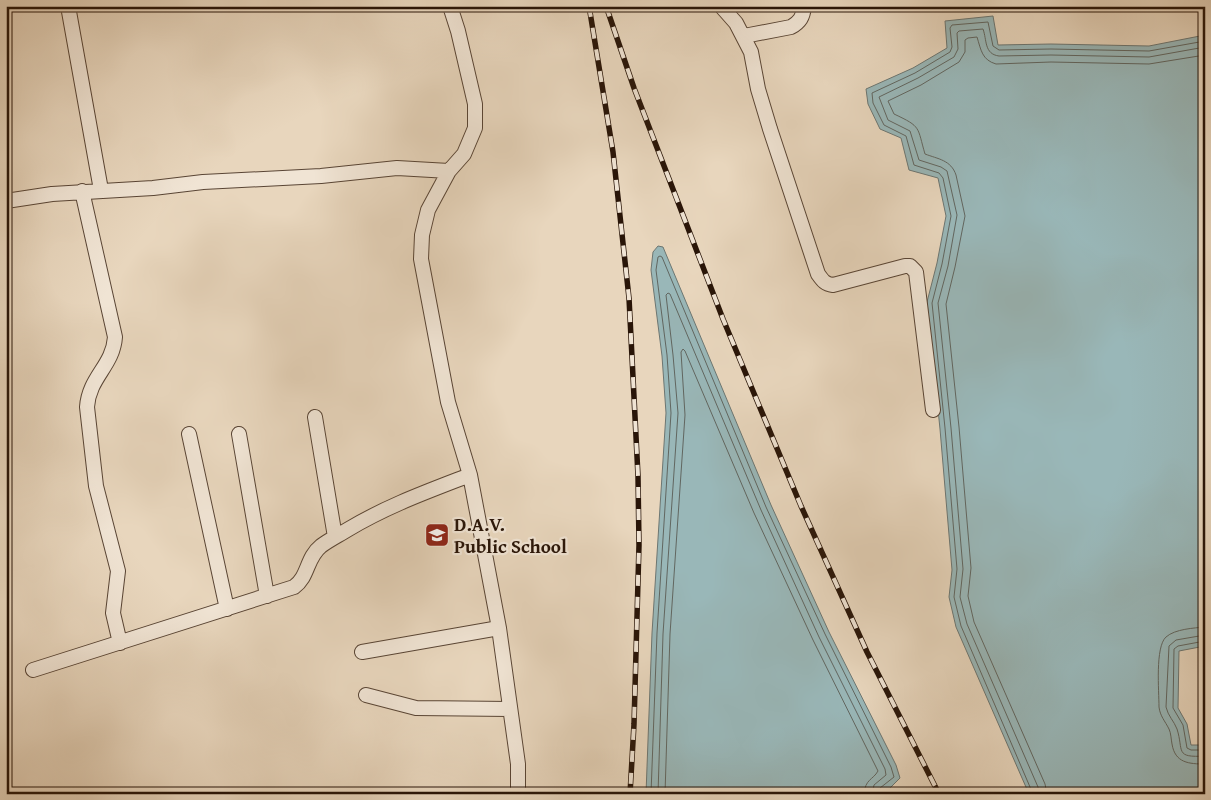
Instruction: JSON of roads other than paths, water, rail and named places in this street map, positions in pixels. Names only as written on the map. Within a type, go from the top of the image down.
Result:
[{"type":"street","points":[[68,6],[101,190]]},
{"type":"street","points":[[450,6],[458,30],[475,104],[476,128],[464,154],[449,172],[428,210],[422,235],[422,259],[448,402],[470,475],[499,628],[518,764],[518,794]]},
{"type":"street","points":[[721,6],[736,23],[744,36],[750,52],[758,89],[770,129],[818,274],[823,281],[833,285],[905,266],[910,266],[916,272],[933,410]]},
{"type":"street","points":[[744,36],[791,28],[798,24],[802,17],[804,6]]},
{"type":"street","points":[[6,201],[82,191],[321,176],[397,168],[449,172]]},
{"type":"street","points":[[82,191],[115,337],[114,348],[110,358],[92,385],[87,407],[96,486],[118,571],[113,613],[120,643]]},
{"type":"street","points":[[315,417],[335,537]]},
{"type":"street","points":[[189,434],[227,609]]},
{"type":"street","points":[[239,434],[268,596]]},
{"type":"street","points":[[32,670],[268,596],[294,586],[301,582],[312,554],[335,537],[401,501],[470,475]]},
{"type":"street","points":[[362,652],[499,628]]},
{"type":"street","points":[[366,695],[416,708],[510,709]]},
{"type":"water","points":[[993,16],[998,45],[1149,46],[1205,35],[1205,646],[1179,651],[1178,708],[1187,724],[1191,745],[1205,745],[1205,794],[1029,794],[956,627],[949,597],[952,570],[927,302],[946,216],[938,178],[909,170],[901,138],[880,129],[868,104],[866,89],[913,68],[947,48],[945,21]]},
{"type":"water","points":[[658,246],[663,247],[771,505],[829,632],[896,765],[900,778],[889,789],[879,794],[646,794],[652,633],[666,413],[662,356],[651,270],[653,252]]},
{"type":"railway","points":[[589,6],[613,152],[629,298],[638,476],[639,545],[630,794]]},
{"type":"railway","points":[[606,6],[634,88],[723,319],[801,506],[867,652],[939,794]]},
{"type":"place","name":"D.A.V. Public School","points":[[437,535]]}]
